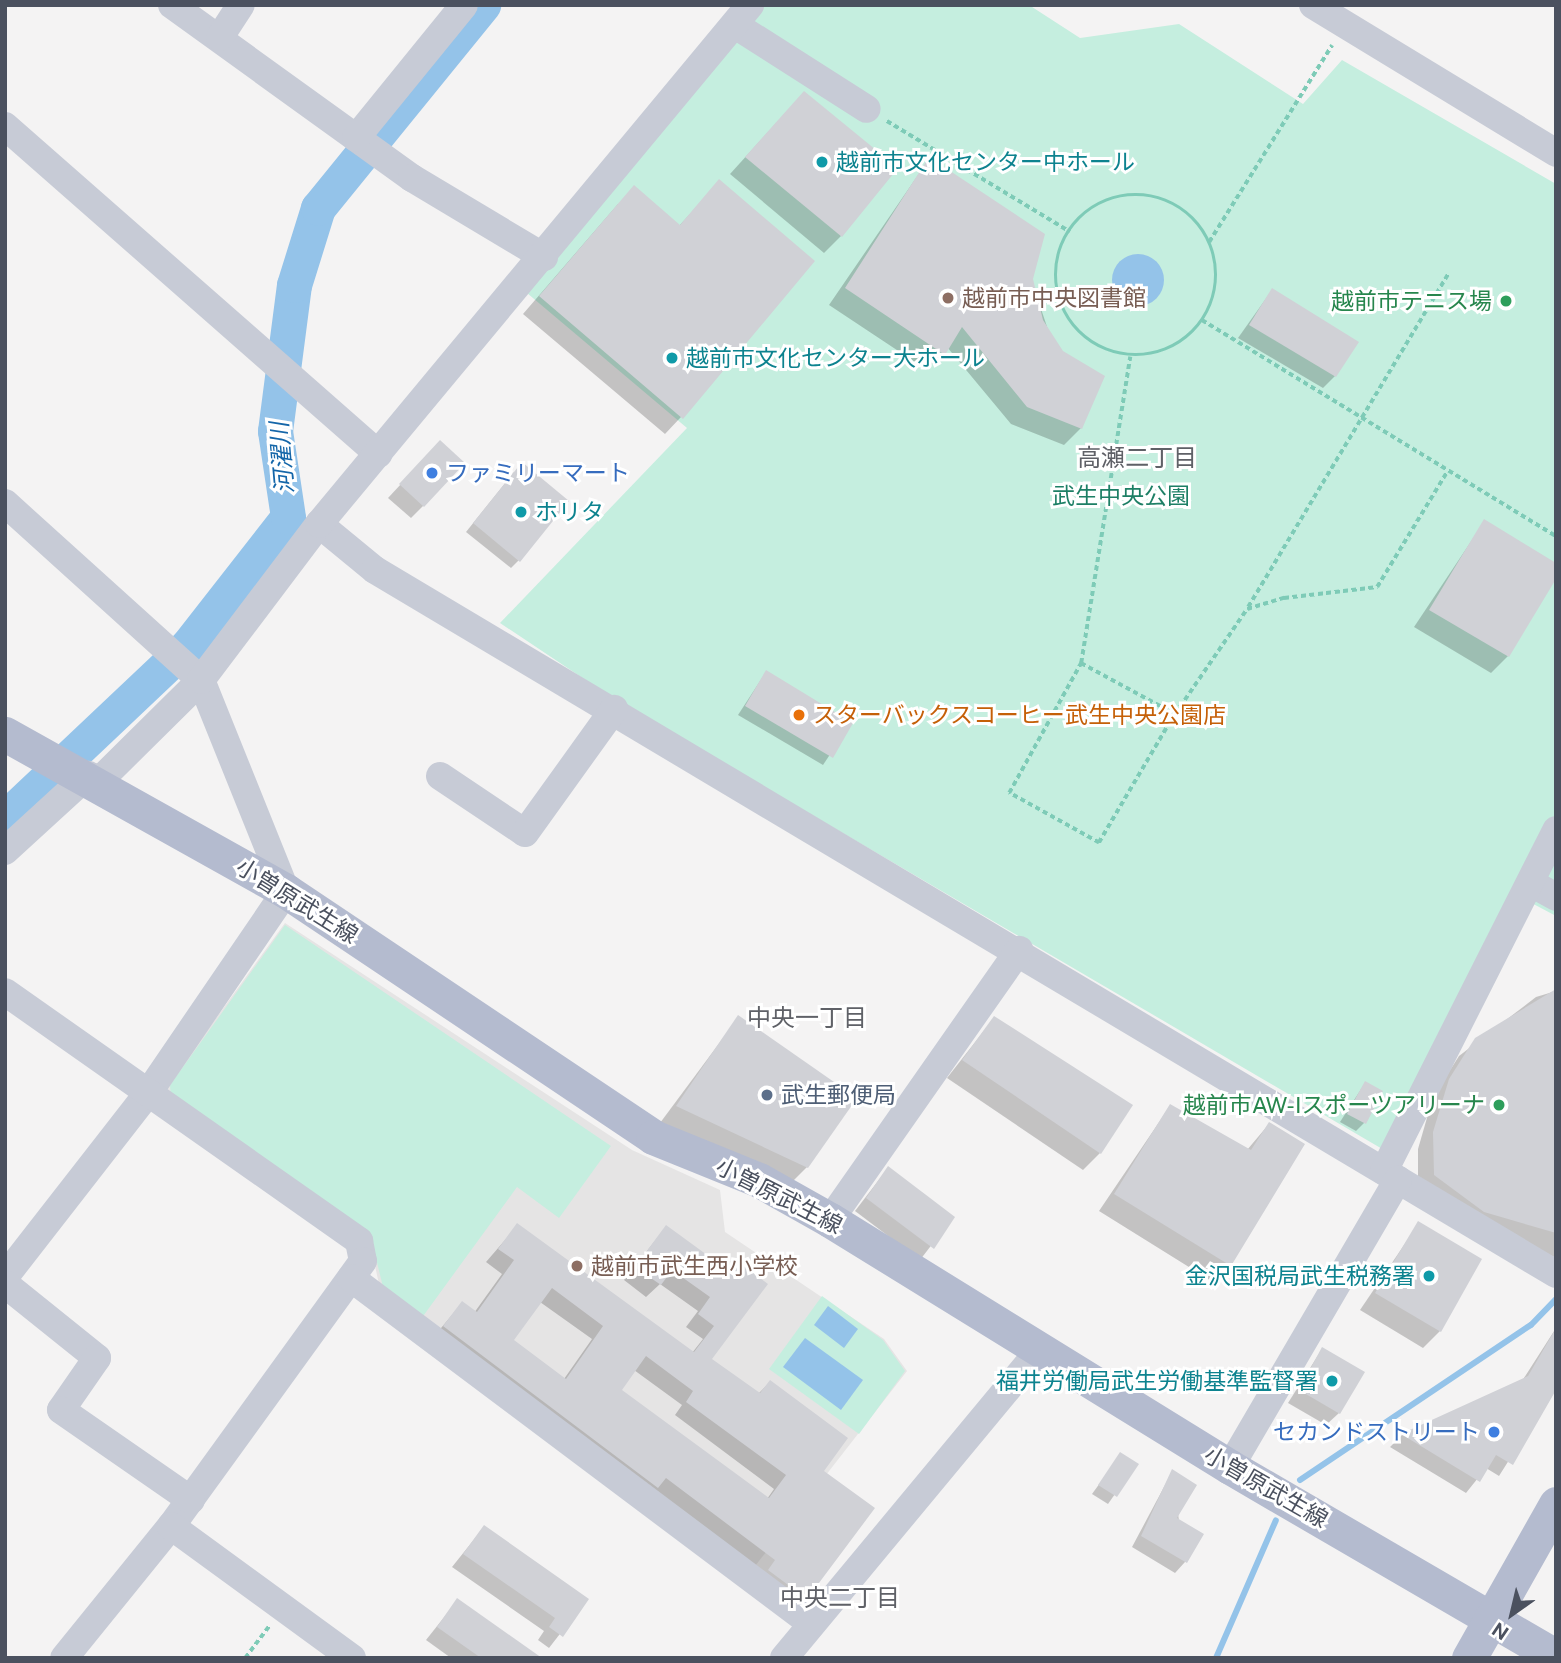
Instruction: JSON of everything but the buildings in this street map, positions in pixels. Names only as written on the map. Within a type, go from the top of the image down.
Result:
[{"type":"main road","name":"小曽原武生線","points":[[5,734],[83,773],[286,891],[653,1137],[759,1181],[830,1220],[1230,1467],[1556,1657]]},
{"type":"main road","points":[[1469,1658],[1556,1504]]},
{"type":"street","points":[[172,5],[220,37],[355,138],[544,257]]},
{"type":"street","points":[[220,37],[241,5]]},
{"type":"street","points":[[355,138],[464,5]]},
{"type":"street","points":[[1313,5],[1556,153]]},
{"type":"street","points":[[5,851],[83,773],[201,680],[319,524],[743,15],[867,109]]},
{"type":"street","points":[[5,126],[379,454]]},
{"type":"street","points":[[5,503],[201,680],[286,891],[148,1093],[5,1277]]},
{"type":"street","points":[[319,524],[375,570],[614,709],[1556,1274]]},
{"type":"street","points":[[440,776],[525,834],[614,709]]},
{"type":"street","points":[[1230,1467],[1391,1175],[1556,830]]},
{"type":"street","points":[[1531,883],[1556,897]]},
{"type":"street","points":[[830,1220],[1018,950]]},
{"type":"street","points":[[5,992],[359,1241],[363,1261],[191,1500],[64,1658]]},
{"type":"street","points":[[351,1278],[812,1624]]},
{"type":"street","points":[[5,1284],[97,1358],[61,1410],[191,1500]]},
{"type":"street","points":[[784,1658],[1040,1350]]},
{"type":"street","points":[[171,1526],[352,1658]]},
{"type":"path","points":[[1209,242],[1344,26]]},
{"type":"path","points":[[867,109],[1070,233]]},
{"type":"path","points":[[1121,195],[1147,195],[1189,215],[1209,242],[1217,288],[1202,320],[1158,352],[1130,357],[1072,328],[1057,274],[1060,246],[1070,233],[1097,205],[1121,195]]},
{"type":"path","points":[[1130,357],[1081,663],[1009,793],[1099,843],[1175,714],[1247,609],[1357,418],[1449,273]]},
{"type":"path","points":[[1202,320],[1357,418],[1556,536]]},
{"type":"path","points":[[1247,609],[1377,587],[1447,472]]},
{"type":"path","points":[[1081,663],[1175,714]]},
{"type":"path","points":[[245,1658],[283,1608]]},
{"type":"shaded area","name":"越前市武生西小学校","points":[[285,923],[632,1150],[720,1190],[725,1232],[884,1339],[907,1371],[752,1570],[381,1293],[369,1239],[169,1099],[167,1086]]},
{"type":"green space","name":"武生中央公園","points":[[760,5],[1029,5],[1080,38],[1179,24],[1303,104],[1342,60],[1556,184],[1556,916],[1511,892],[1384,1150],[614,699],[500,623],[687,428],[527,293]]},
{"type":"green space","points":[[285,925],[611,1146],[559,1218],[517,1187],[421,1319],[384,1291],[371,1238],[171,1098],[170,1085]]},
{"type":"green space","points":[[822,1296],[883,1340],[905,1371],[859,1434],[769,1369]]},
{"type":"water","points":[[1138,254],[1148,256],[1156,262],[1162,270],[1162,290],[1156,298],[1148,304],[1138,306],[1128,304],[1120,298],[1114,290],[1112,280],[1114,270],[1120,262],[1128,256]]},
{"type":"water","points":[[828,1306],[858,1329],[844,1348],[814,1325]]},
{"type":"water","points":[[805,1338],[863,1380],[841,1410],[783,1367]]},
{"type":"waterway","name":"河濯川","points":[[5,818],[188,645],[288,517],[275,431],[294,285],[318,208],[483,5]]},
{"type":"waterway","points":[[1300,1480],[1531,1325],[1556,1299]]},
{"type":"waterway","points":[[1216,1658],[1276,1520]]},
{"type":"place","name":"越前市文化センター中ホール","points":[[822,162]]},
{"type":"place","name":"越前市中央図書館","points":[[948,298]]},
{"type":"place","name":"越前市テニス場","points":[[1506,301]]},
{"type":"place","name":"越前市文化センター大ホール","points":[[672,358]]},
{"type":"place","name":"ファミリーマート","points":[[432,473]]},
{"type":"place","name":"ホリタ","points":[[521,512]]},
{"type":"place","name":"スターバックスコーヒー武生中央公園店","points":[[799,715]]},
{"type":"place","name":"武生郵便局","points":[[767,1095]]},
{"type":"place","name":"越前市AW-Iスポーツアリーナ","points":[[1499,1105]]},
{"type":"place","name":"越前市武生西小学校","points":[[577,1266]]},
{"type":"place","name":"金沢国税局武生税務署","points":[[1429,1276]]},
{"type":"place","name":"福井労働局武生労働基準監督署","points":[[1332,1381]]},
{"type":"place","name":"セカンドストリート","points":[[1494,1432]]},
{"type":"district","name":"高瀬二丁目","points":[[1137,458]]},
{"type":"district","name":"中央一丁目","points":[[807,1018]]},
{"type":"district","name":"中央二丁目","points":[[840,1598]]}]
